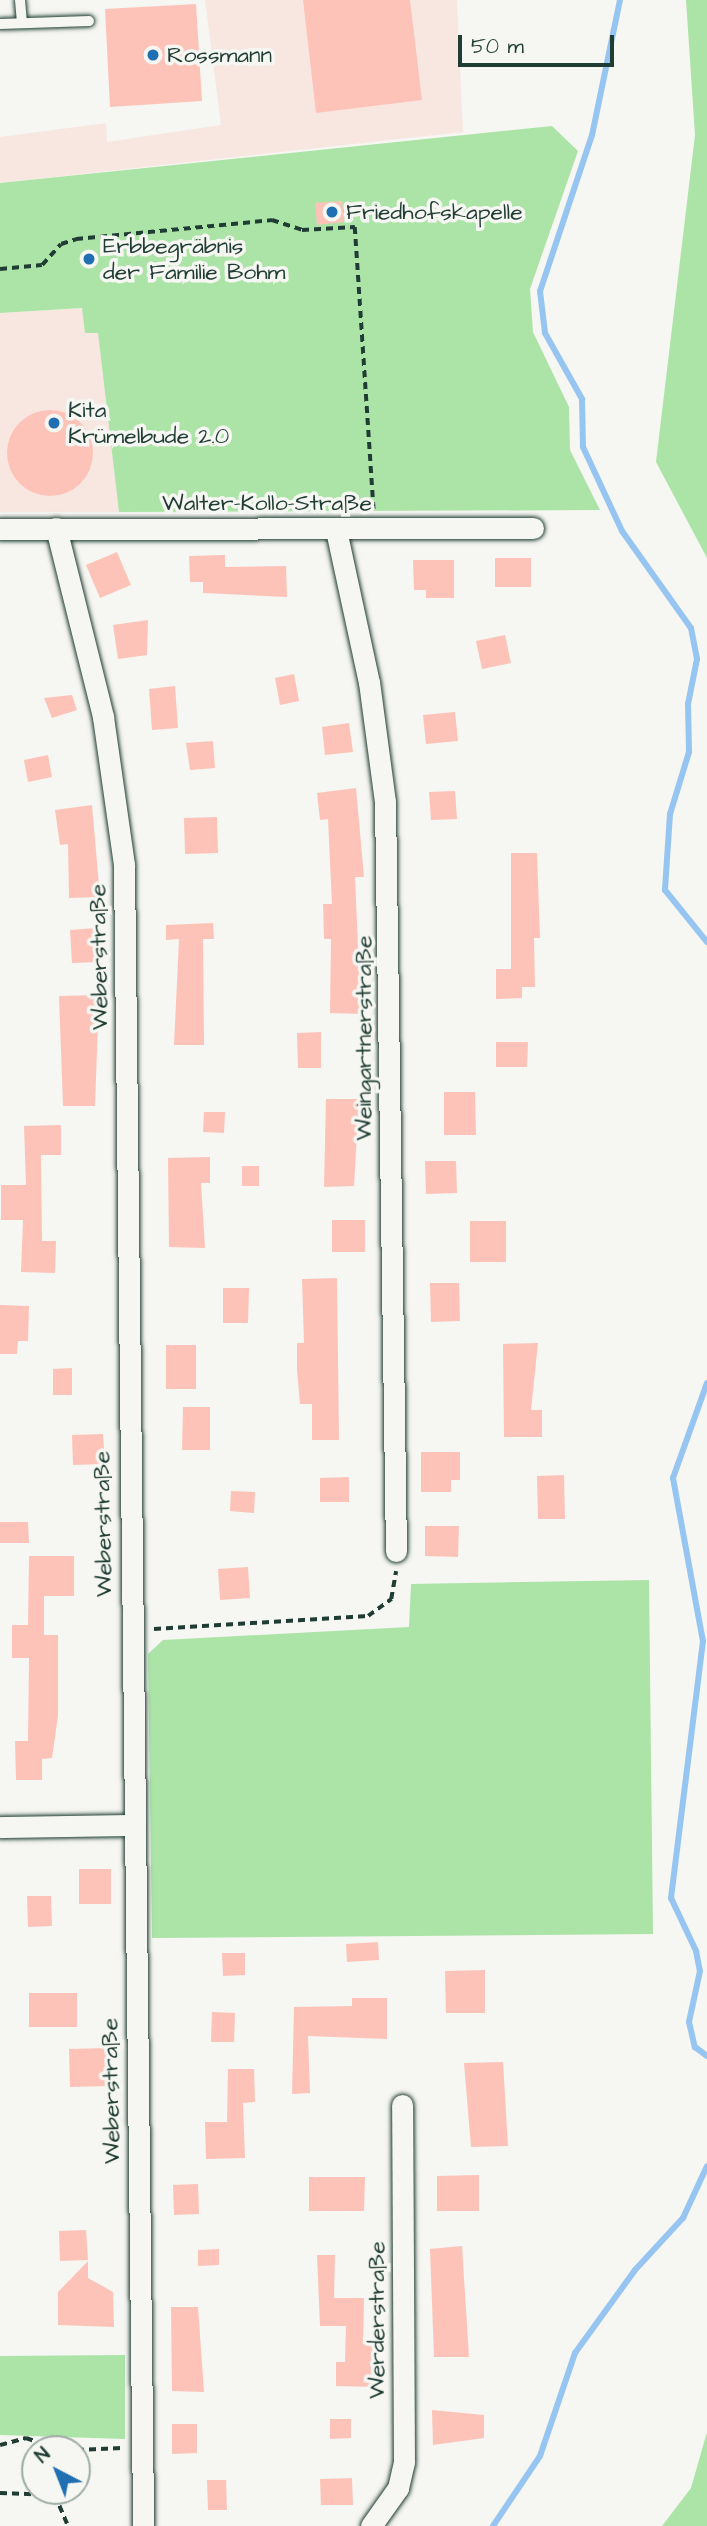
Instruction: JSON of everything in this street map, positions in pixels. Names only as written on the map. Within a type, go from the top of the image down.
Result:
[{"type":"street","name":"Weberstraße","points":[[56,528],[103,718],[124,865],[130,1630],[143,2526]]},
{"type":"street","name":"Walter-Kollo-Straße","points":[[0,529],[533,528]]},
{"type":"street","name":"Weingartnerstraße","points":[[336,530],[369,682],[385,802],[396,1551]]},
{"type":"street","points":[[0,1827],[134,1825]]},
{"type":"street","name":"Werderstraße","points":[[371,2526],[398,2488],[404,2462],[402,2105]]},
{"type":"lane","points":[[20,0],[22,23]]},
{"type":"lane","points":[[0,24],[89,21]]},
{"type":"path","points":[[0,269],[42,265],[61,244],[76,239],[272,220],[302,230],[355,227],[375,530]]},
{"type":"path","points":[[130,1630],[368,1616],[395,1590],[396,1551]]},
{"type":"path","points":[[0,2445],[21,2439]]},
{"type":"path","points":[[91,2449],[142,2446]]},
{"type":"path","points":[[0,2493],[55,2495],[68,2526]]},
{"type":"shaded area","points":[[205,0],[457,0],[463,132],[0,183],[0,137],[106,123],[107,142],[221,125]]},
{"type":"shaded area","name":"Kita Krümelbude 2.0","points":[[83,308],[98,332],[119,512],[0,512],[0,313]]},
{"type":"green space","points":[[686,0],[707,0],[707,558],[656,462],[695,135]]},
{"type":"green space","points":[[552,126],[578,151],[530,289],[533,332],[569,407],[570,450],[600,510],[119,512],[98,333],[85,333],[82,308],[0,313],[0,183]]},
{"type":"green space","points":[[649,1580],[653,1934],[152,1938],[148,1654],[163,1640],[409,1627],[411,1584]]},
{"type":"green space","points":[[125,2355],[125,2439],[91,2438],[91,2435],[0,2435],[0,2356]]},
{"type":"green space","points":[[707,2432],[707,2526],[662,2526],[691,2488]]},
{"type":"building","points":[[303,0],[410,0],[422,100],[316,113]]},
{"type":"building","name":"Rossmann","points":[[196,4],[202,101],[110,107],[105,9]]},
{"type":"building","name":"Friedhofskapelle","points":[[342,201],[344,222],[317,225],[315,203]]},
{"type":"building","points":[[50,410],[66,414],[80,423],[89,437],[93,453],[89,469],[80,483],[66,492],[50,496],[34,492],[20,483],[11,469],[7,453],[11,437],[20,423],[34,414]]},
{"type":"building","points":[[117,552],[131,585],[100,598],[86,565]]},
{"type":"building","points":[[225,555],[225,567],[286,566],[287,597],[203,593],[203,582],[190,582],[189,556]]},
{"type":"building","points":[[495,558],[531,558],[531,587],[495,587]]},
{"type":"building","points":[[413,560],[454,560],[454,598],[426,598],[426,590],[414,590]]},
{"type":"building","points":[[148,620],[147,655],[118,659],[113,625]]},
{"type":"building","points":[[505,635],[511,663],[482,669],[476,641]]},
{"type":"building","points":[[294,674],[299,701],[280,705],[275,678]]},
{"type":"building","points":[[175,686],[178,728],[152,730],[149,689]]},
{"type":"building","points":[[72,695],[77,710],[52,718],[44,698]]},
{"type":"building","points":[[455,712],[458,741],[426,744],[423,715]]},
{"type":"building","points":[[349,723],[353,752],[325,755],[322,727]]},
{"type":"building","points":[[213,741],[215,768],[190,770],[186,743]]},
{"type":"building","points":[[48,755],[52,777],[28,782],[24,760]]},
{"type":"building","points":[[356,788],[364,877],[355,877],[361,1014],[330,1013],[331,939],[324,939],[323,904],[332,904],[328,819],[320,820],[317,793]]},
{"type":"building","points":[[455,791],[457,819],[431,820],[429,792]]},
{"type":"building","points":[[92,805],[100,897],[69,898],[68,844],[60,845],[55,810]]},
{"type":"building","points":[[217,817],[218,853],[185,854],[184,818]]},
{"type":"building","points":[[511,853],[537,853],[540,938],[534,938],[535,987],[522,987],[522,998],[496,999],[496,969],[511,969]]},
{"type":"building","points":[[213,923],[214,939],[203,939],[204,1045],[174,1045],[179,939],[166,940],[166,925]]},
{"type":"building","points":[[97,928],[99,962],[72,963],[70,930]]},
{"type":"building","points":[[99,995],[95,1106],[63,1106],[59,996]]},
{"type":"building","points":[[321,1032],[321,1068],[298,1068],[297,1033]]},
{"type":"building","points":[[496,1042],[528,1042],[527,1067],[496,1067]]},
{"type":"building","points":[[444,1092],[475,1092],[476,1135],[444,1135]]},
{"type":"building","points":[[326,1099],[359,1099],[354,1186],[324,1187]]},
{"type":"building","points":[[204,1112],[225,1112],[224,1133],[203,1132]]},
{"type":"building","points":[[61,1125],[61,1155],[41,1155],[42,1241],[56,1241],[55,1273],[21,1272],[23,1220],[1,1220],[1,1185],[26,1185],[24,1126]]},
{"type":"building","points":[[210,1157],[210,1183],[201,1183],[205,1248],[169,1247],[168,1158]]},
{"type":"building","points":[[425,1161],[456,1161],[457,1193],[426,1194]]},
{"type":"building","points":[[242,1166],[259,1166],[259,1186],[242,1186]]},
{"type":"building","points":[[332,1220],[365,1220],[365,1252],[332,1252]]},
{"type":"building","points":[[470,1221],[506,1221],[506,1262],[470,1262]]},
{"type":"building","points":[[337,1278],[339,1440],[312,1440],[312,1404],[300,1404],[297,1370],[297,1343],[304,1343],[302,1279]]},
{"type":"building","points":[[430,1283],[459,1283],[460,1321],[431,1322]]},
{"type":"building","points":[[223,1288],[249,1288],[248,1323],[223,1323]]},
{"type":"building","points":[[0,1305],[29,1306],[28,1341],[18,1341],[17,1354],[0,1354]]},
{"type":"building","points":[[538,1343],[531,1410],[542,1410],[542,1437],[504,1437],[503,1344]]},
{"type":"building","points":[[166,1345],[196,1345],[196,1389],[166,1389]]},
{"type":"building","points":[[72,1368],[72,1395],[53,1395],[53,1369]]},
{"type":"building","points":[[183,1407],[210,1407],[210,1450],[182,1450]]},
{"type":"building","points":[[103,1434],[105,1464],[73,1465],[72,1435]]},
{"type":"building","points":[[421,1452],[460,1452],[460,1480],[451,1480],[451,1492],[421,1492]]},
{"type":"building","points":[[564,1475],[565,1519],[538,1519],[537,1476]]},
{"type":"building","points":[[349,1477],[349,1502],[320,1502],[320,1478]]},
{"type":"building","points":[[231,1491],[255,1492],[254,1513],[230,1511]]},
{"type":"building","points":[[0,1522],[28,1522],[29,1543],[0,1543]]},
{"type":"building","points":[[425,1526],[459,1526],[458,1557],[425,1556]]},
{"type":"building","points":[[29,1556],[74,1556],[74,1596],[44,1596],[44,1635],[58,1635],[58,1716],[52,1758],[42,1759],[42,1780],[16,1780],[15,1741],[28,1741],[29,1658],[12,1658],[12,1625],[28,1625]]},
{"type":"building","points":[[248,1567],[250,1598],[220,1600],[218,1569]]},
{"type":"building","points":[[79,1869],[111,1869],[111,1904],[79,1904]]},
{"type":"building","points":[[27,1896],[51,1896],[52,1926],[28,1927]]},
{"type":"building","points":[[378,1942],[379,1960],[347,1962],[346,1944]]},
{"type":"building","points":[[222,1953],[245,1953],[245,1975],[223,1976]]},
{"type":"building","points":[[485,1970],[485,2013],[446,2013],[445,1971]]},
{"type":"building","points":[[29,1993],[77,1993],[77,2027],[29,2027]]},
{"type":"building","points":[[352,1998],[387,1998],[387,2039],[308,2036],[310,2093],[292,2094],[294,2007],[352,2006]]},
{"type":"building","points":[[212,2012],[235,2013],[234,2042],[211,2042]]},
{"type":"building","points":[[110,2048],[111,2086],[70,2087],[69,2049]]},
{"type":"building","points":[[503,2062],[508,2146],[471,2147],[464,2063]]},
{"type":"building","points":[[228,2069],[254,2069],[255,2102],[243,2103],[245,2158],[206,2159],[205,2122],[227,2122]]},
{"type":"building","points":[[479,2175],[479,2211],[437,2211],[437,2176]]},
{"type":"building","points":[[309,2177],[365,2177],[364,2211],[309,2211]]},
{"type":"building","points":[[198,2184],[199,2214],[174,2215],[173,2185]]},
{"type":"building","points":[[86,2230],[88,2260],[60,2261],[59,2231]]},
{"type":"building","points":[[462,2246],[469,2357],[434,2357],[430,2249]]},
{"type":"building","points":[[219,2249],[219,2265],[198,2266],[198,2250]]},
{"type":"building","points":[[317,2255],[335,2255],[334,2298],[364,2298],[363,2344],[378,2344],[377,2387],[336,2386],[336,2362],[345,2362],[346,2326],[320,2326]]},
{"type":"building","points":[[88,2261],[88,2278],[113,2292],[114,2327],[58,2325],[58,2292]]},
{"type":"building","points":[[171,2307],[198,2307],[204,2392],[172,2391]]},
{"type":"building","points":[[432,2410],[484,2415],[484,2438],[433,2445]]},
{"type":"building","points":[[330,2419],[351,2419],[351,2438],[330,2439]]},
{"type":"building","points":[[172,2424],[197,2424],[197,2453],[172,2454]]},
{"type":"building","points":[[352,2478],[353,2505],[321,2505],[320,2479]]},
{"type":"building","points":[[207,2480],[226,2480],[227,2510],[208,2510]]},
{"type":"waterway","points":[[620,0],[592,135],[540,291],[545,333],[582,399],[583,447],[622,531],[691,628],[697,659],[688,704],[689,752],[670,814],[665,890],[707,942]]},
{"type":"waterway","points":[[707,1383],[673,1478],[703,1641],[671,1898],[696,1951],[700,1971],[689,2022],[695,2047],[707,2056]]},
{"type":"waterway","points":[[493,2526],[540,2456],[575,2353],[635,2270],[683,2218],[707,2166]]},
{"type":"place","name":"Rossmann","points":[[153,55]]},
{"type":"place","name":"Friedhofskapelle","points":[[332,212]]},
{"type":"place","name":"Erbbegräbnis der Familie Bohm","points":[[89,259]]},
{"type":"place","name":"Kita Krümelbude 2.0","points":[[54,423]]}]
